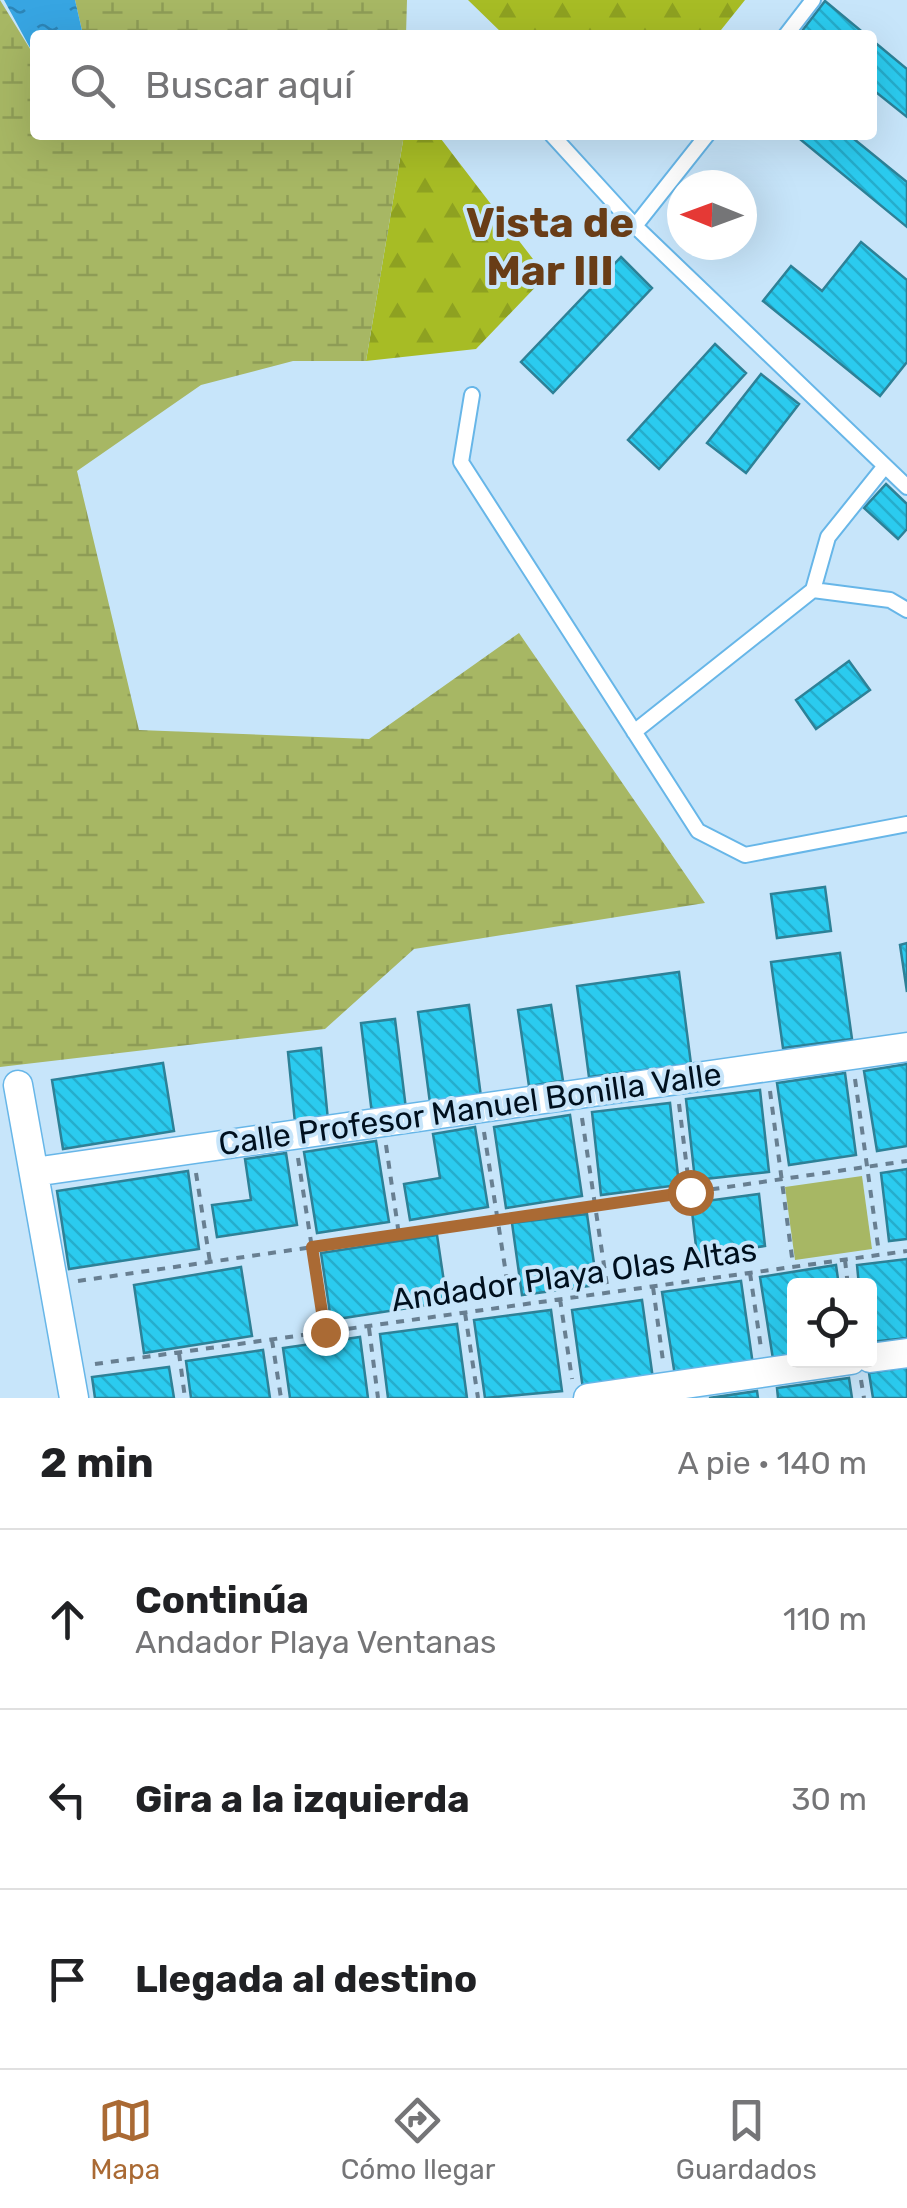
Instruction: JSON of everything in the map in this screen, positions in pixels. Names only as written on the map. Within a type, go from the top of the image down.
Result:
[{"type":"street","name":"Calle Profesor Manuel Bonilla Valle","points":[[34,1172],[907,1047]]},
{"type":"street","points":[[18,1085],[74,1398]]},
{"type":"street","points":[[877,1357],[907,1352]]},
{"type":"street","points":[[580,1388],[667,1386],[797,1368]]},
{"type":"lane","points":[[790,30],[813,0]]},
{"type":"lane","points":[[557,140],[635,226],[907,487]]},
{"type":"lane","points":[[635,226],[703,140]]},
{"type":"lane","points":[[472,396],[461,462],[698,832],[746,855],[907,824]]},
{"type":"lane","points":[[634,732],[812,590],[828,537],[885,466]]},
{"type":"lane","points":[[812,590],[890,600],[907,610]]},
{"type":"path","points":[[851,1055],[879,1255]]},
{"type":"path","points":[[766,1067],[793,1267]]},
{"type":"path","points":[[676,1080],[690,1192]]},
{"type":"path","points":[[578,1094],[608,1293]]},
{"type":"path","points":[[480,1108],[511,1306]]},
{"type":"path","points":[[383,1122],[399,1235]]},
{"type":"path","points":[[295,1134],[325,1332]]},
{"type":"path","points":[[193,1149],[210,1262]]},
{"type":"path","points":[[54,1284],[907,1161]]},
{"type":"path","name":"Andador Playa Olas Altas","points":[[68,1368],[907,1251]]},
{"type":"path","points":[[844,1260],[847,1278]]},
{"type":"path","points":[[750,1273],[764,1373]]},
{"type":"path","points":[[653,1287],[667,1386]]},
{"type":"path","points":[[560,1300],[580,1388]]},
{"type":"path","points":[[465,1313],[478,1398]]},
{"type":"path","points":[[368,1326],[378,1398]]},
{"type":"path","points":[[272,1340],[281,1398]]},
{"type":"path","points":[[179,1352],[185,1398]]},
{"type":"green space","points":[[0,0],[30,49],[30,140],[403,140],[366,361],[293,361],[201,385],[77,471],[139,730],[369,739],[519,633],[705,903],[414,949],[325,1029],[0,1067]]},
{"type":"green space","points":[[75,0],[407,0],[406,30],[82,30]]},
{"type":"green space","points":[[468,0],[745,0],[721,30],[499,30]]},
{"type":"green space","points":[[403,140],[442,140],[546,276],[476,349],[366,361]]},
{"type":"green space","points":[[862,1176],[872,1249],[795,1260],[785,1187]]},
{"type":"water","points":[[4,0],[75,0],[82,30],[30,30],[30,48]]},
{"type":"building","points":[[825,1],[860,30],[803,30]]},
{"type":"building","points":[[877,44],[907,69],[907,117],[877,93]]},
{"type":"building","points":[[801,140],[855,140],[907,182],[907,227]]},
{"type":"building","points":[[861,242],[907,280],[907,362],[880,396],[763,301],[791,266],[822,291]]},
{"type":"building","points":[[621,257],[652,288],[553,393],[521,362]]},
{"type":"building","points":[[715,344],[746,373],[659,469],[628,440]]},
{"type":"building","points":[[761,374],[799,404],[746,473],[707,443]]},
{"type":"building","points":[[886,484],[907,504],[907,529],[898,539],[864,508]]},
{"type":"building","points":[[849,661],[870,690],[816,729],[796,700]]},
{"type":"building","points":[[825,887],[831,931],[777,938],[771,894]]},
{"type":"building","points":[[907,943],[907,992],[900,945]]},
{"type":"building","points":[[840,953],[852,1039],[783,1048],[771,962]]},
{"type":"building","points":[[679,972],[691,1064],[589,1077],[577,986]]},
{"type":"building","points":[[469,1005],[481,1097],[430,1103],[418,1012]]},
{"type":"building","points":[[551,1005],[563,1081],[529,1086],[518,1010]]},
{"type":"building","points":[[395,1019],[406,1109],[372,1114],[361,1023]]},
{"type":"building","points":[[321,1048],[328,1120],[295,1123],[288,1052]]},
{"type":"building","points":[[163,1063],[174,1131],[63,1149],[52,1080]]},
{"type":"building","points":[[907,1064],[907,1146],[877,1151],[864,1071]]},
{"type":"building","points":[[845,1073],[856,1155],[789,1165],[777,1083]]},
{"type":"building","points":[[760,1090],[769,1172],[695,1180],[686,1099]]},
{"type":"building","points":[[670,1103],[679,1185],[601,1195],[592,1112]]},
{"type":"building","points":[[570,1115],[582,1196],[506,1208],[494,1127]]},
{"type":"building","points":[[475,1127],[488,1207],[410,1220],[404,1184],[440,1178],[433,1134]]},
{"type":"building","points":[[376,1141],[389,1222],[317,1233],[304,1152]]},
{"type":"building","points":[[286,1153],[297,1225],[217,1237],[212,1205],[251,1200],[245,1159]]},
{"type":"building","points":[[907,1169],[907,1239],[889,1241],[881,1173]]},
{"type":"building","points":[[188,1171],[199,1249],[69,1269],[57,1191]]},
{"type":"building","points":[[759,1194],[765,1246],[697,1255],[691,1203]]},
{"type":"building","points":[[587,1214],[597,1285],[522,1295],[512,1223]]},
{"type":"building","points":[[437,1235],[447,1302],[331,1320],[321,1253]]},
{"type":"building","points":[[907,1259],[907,1338],[877,1341],[877,1278],[858,1278],[857,1265]]},
{"type":"building","points":[[836,1265],[838,1278],[787,1278],[787,1356],[773,1359],[760,1277]]},
{"type":"building","points":[[241,1267],[252,1336],[144,1353],[134,1285]]},
{"type":"building","points":[[741,1281],[753,1365],[675,1376],[662,1292]]},
{"type":"building","points":[[642,1300],[653,1379],[583,1389],[572,1310]]},
{"type":"building","points":[[551,1310],[562,1391],[485,1398],[474,1320]]},
{"type":"building","points":[[457,1324],[467,1398],[388,1398],[380,1334]]},
{"type":"building","points":[[360,1337],[368,1398],[290,1398],[283,1348]]},
{"type":"building","points":[[263,1350],[270,1398],[191,1398],[186,1361]]},
{"type":"building","points":[[169,1367],[174,1398],[95,1398],[92,1377]]},
{"type":"building","points":[[907,1367],[907,1398],[873,1398],[869,1373]]},
{"type":"building","points":[[849,1378],[852,1398],[778,1398],[777,1388]]},
{"type":"building","points":[[757,1391],[758,1398],[709,1398]]},
{"type":"district","name":"Vista de Mar III","points":[[550,247]]},
{"type":"route","points":[[325,1332],[312,1247],[690,1192]]}]
